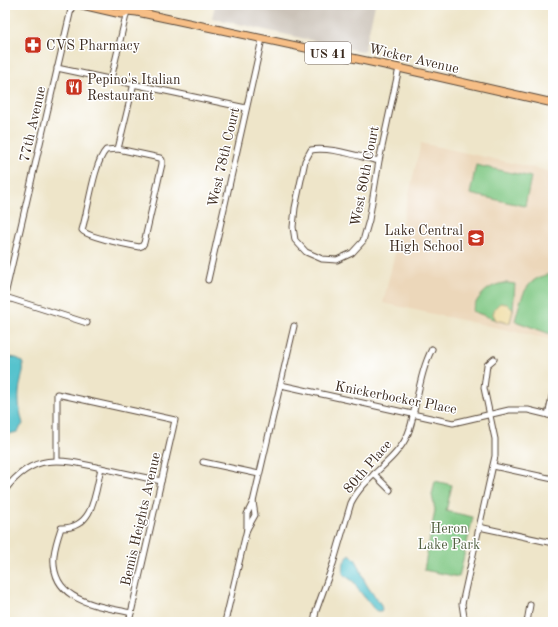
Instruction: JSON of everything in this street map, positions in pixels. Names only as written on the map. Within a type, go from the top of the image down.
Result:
[{"type":"highway","name":"Wicker Avenue","points":[[82,5],[121,14],[127,11],[137,12],[399,68],[553,103]]},
{"type":"highway","name":"Wicker Avenue","points":[[116,5],[124,7],[127,11]]},
{"type":"street","name":"77th Avenue","points":[[5,296],[72,5]]},
{"type":"street","points":[[111,79],[127,11]]},
{"type":"street","name":"West 78th Court","points":[[208,280],[262,39]]},
{"type":"street","points":[[57,68],[134,83],[246,108]]},
{"type":"street","name":"West 80th Court","points":[[379,162],[319,148],[311,150],[305,161],[295,208],[293,227],[295,240],[306,252],[322,259],[337,260],[352,253],[363,241],[369,220],[379,162],[399,68]]},
{"type":"street","points":[[118,148],[134,83]]},
{"type":"street","points":[[118,148],[160,158],[162,160],[144,243],[139,247],[92,236],[84,233],[82,230],[99,159],[106,150],[118,148]]},
{"type":"street","points":[[5,296],[87,323]]},
{"type":"street","points":[[226,622],[247,529],[247,514],[253,502],[260,474],[294,326]]},
{"type":"street","name":"80th Place","points":[[314,622],[351,503],[355,494],[397,451],[406,438],[426,360],[432,349]]},
{"type":"street","points":[[469,622],[464,617],[462,604],[496,447],[484,396],[484,380],[487,365],[494,359]]},
{"type":"street","name":"Knickerbocker Place","points":[[280,385],[453,423],[509,410],[528,410],[550,415]]},
{"type":"street","points":[[550,415],[553,392]]},
{"type":"street","name":"Bemis Heights Avenue","points":[[57,460],[57,394],[175,420],[129,622]]},
{"type":"street","points":[[5,490],[24,470],[38,463],[57,460],[73,461],[162,481]]},
{"type":"street","points":[[203,462],[260,474]]},
{"type":"street","points":[[493,466],[553,479]]},
{"type":"street","points":[[101,468],[91,510],[86,518],[79,524],[72,527],[61,528],[54,554],[55,572],[62,585],[74,597],[84,602],[131,612]]},
{"type":"street","points":[[374,474],[390,490]]},
{"type":"street","points":[[247,529],[255,515],[253,502]]},
{"type":"street","points":[[479,527],[553,543]]},
{"type":"street","points":[[528,622],[530,605]]},
{"type":"shaded area","points":[[215,5],[375,5],[364,52],[212,18]]},
{"type":"shaded area","name":"Lake Central High School","points":[[421,143],[553,172],[553,340],[383,303]]},
{"type":"green space","points":[[476,165],[531,177],[525,206],[470,194]]},
{"type":"green space","points":[[553,274],[553,335],[515,321],[522,297],[530,284],[536,279]]},
{"type":"green space","points":[[508,283],[515,284],[513,310],[510,322],[508,323],[496,320],[472,311],[481,295],[486,291],[496,285]]},
{"type":"green space","name":"Heron Lake Park","points":[[435,481],[452,485],[446,511],[473,517],[459,577],[424,570],[435,510],[432,495]]},
{"type":"sand","points":[[500,303],[507,304],[513,310],[510,322],[508,323],[496,320],[493,314],[495,308]]},
{"type":"water","points":[[5,357],[19,359],[23,364],[19,397],[23,424],[17,432],[5,435]]},
{"type":"water","points":[[350,554],[357,562],[365,583],[379,602],[382,611],[377,611],[374,609],[354,582],[343,574],[344,562]]},
{"type":"place","name":"CVS Pharmacy","points":[[33,45]]},
{"type":"place","name":"Pepino's Italian Restaurant","points":[[74,87]]},
{"type":"place","name":"Lake Central High School","points":[[476,238]]}]
